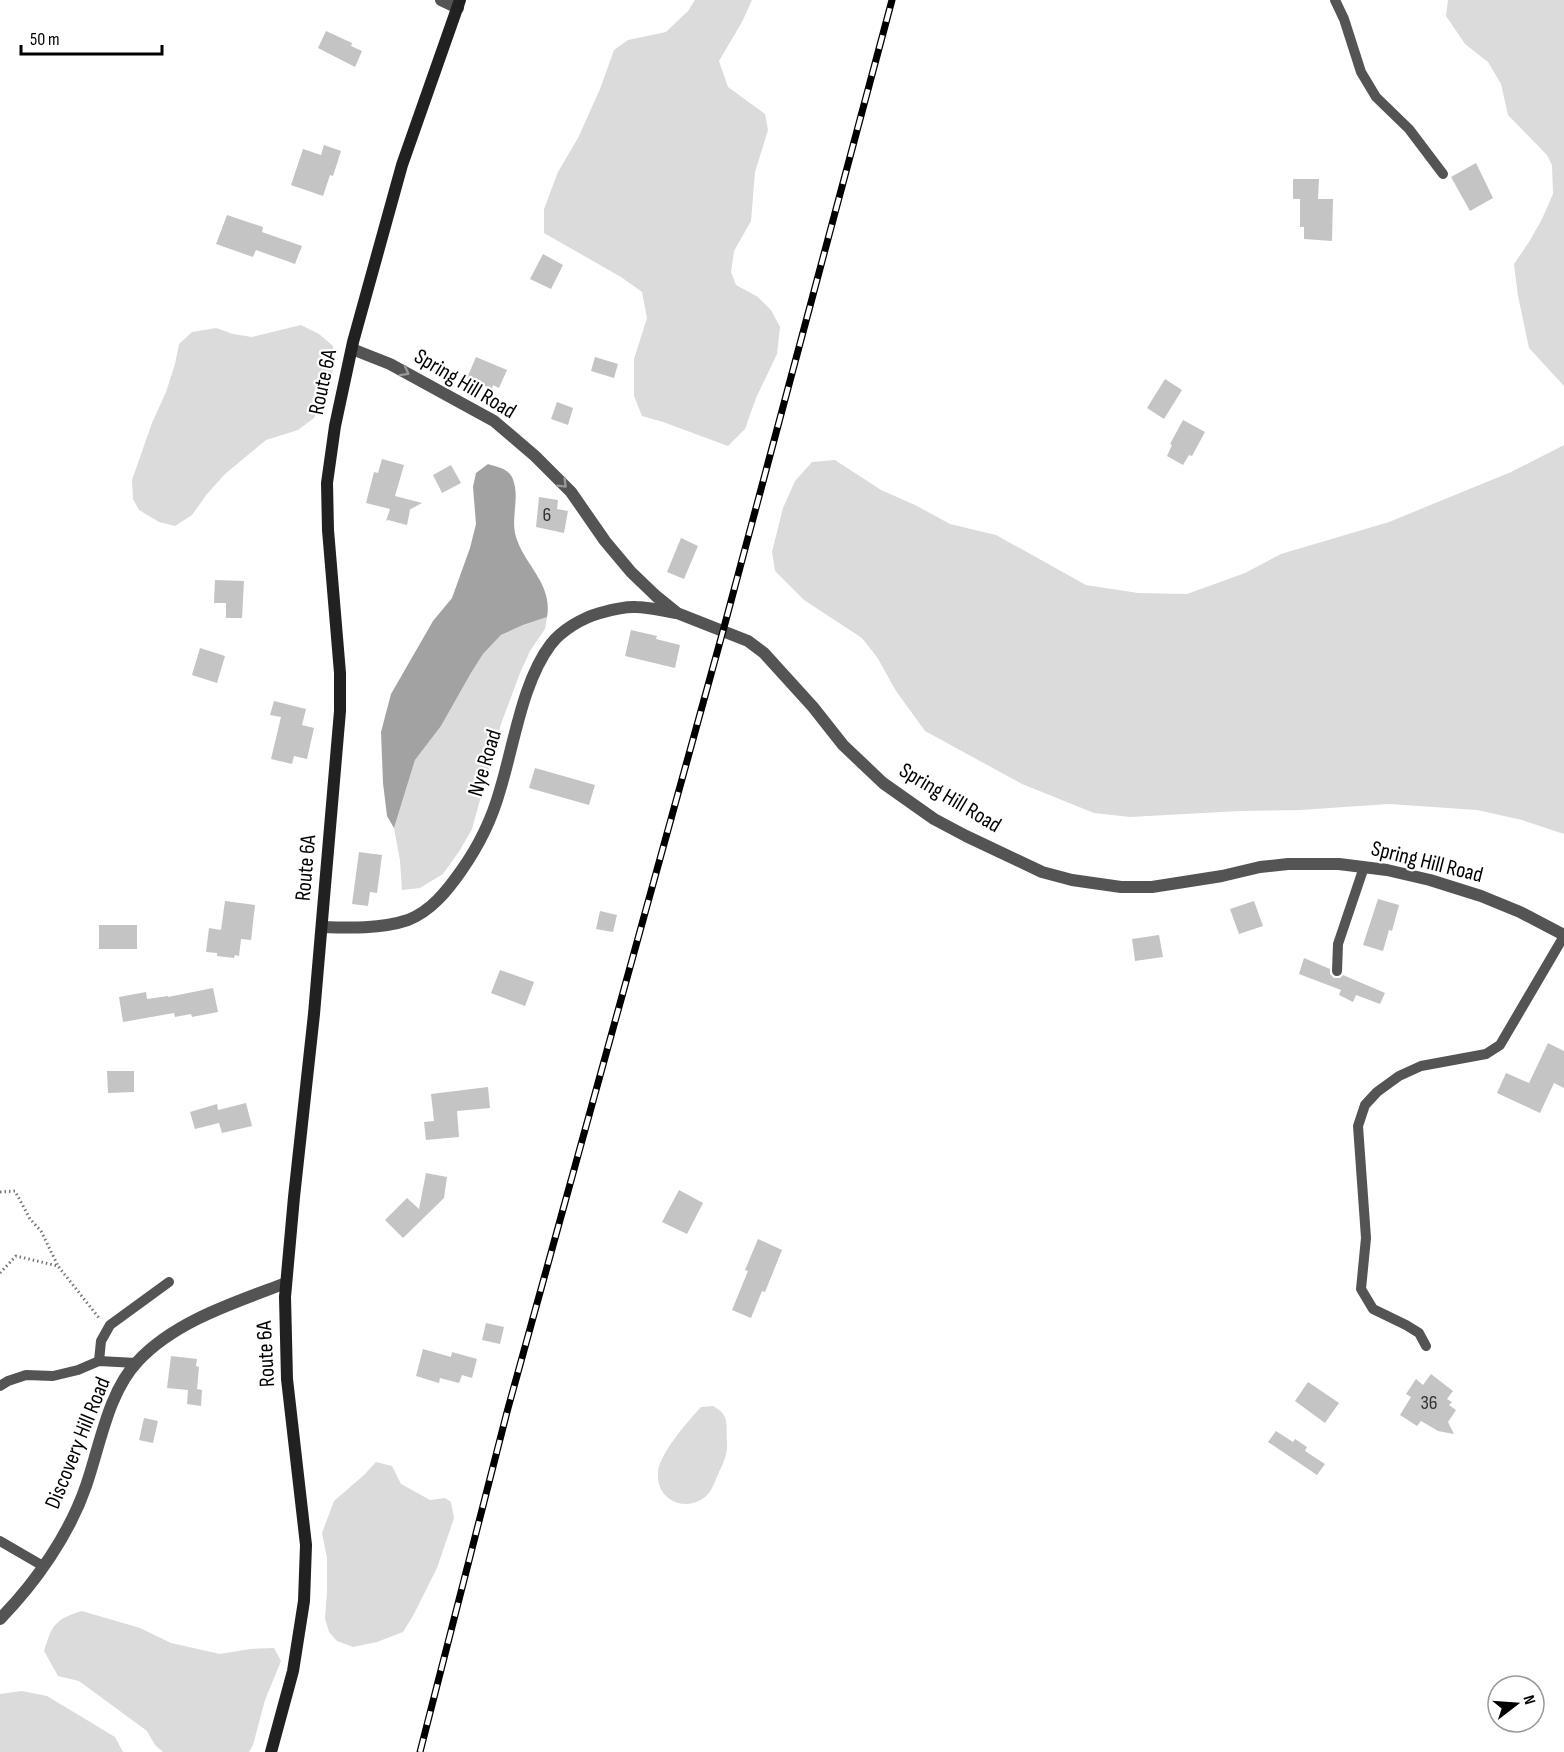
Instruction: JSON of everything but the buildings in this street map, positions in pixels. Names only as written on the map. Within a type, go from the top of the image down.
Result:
[{"type":"main road","name":"Route 6A","points":[[271,1752],[293,1671],[304,1601],[306,1545],[287,1379],[285,1297],[322,927],[340,711],[340,673],[328,530],[327,483],[335,426],[352,349],[402,165],[459,4]]},
{"type":"street","points":[[441,0],[459,4]]},
{"type":"street","name":"Spring Hill Road","points":[[352,349],[390,364],[494,421],[572,492],[605,541],[631,572],[677,613],[748,641],[764,653],[813,706],[843,745],[883,783],[934,819],[966,836],[1042,872],[1072,880],[1122,888],[1152,888],[1260,867],[1288,864],[1339,864],[1387,870],[1481,896],[1520,912],[1564,936]]},
{"type":"street","name":"Nye Road","points":[[322,927],[352,928],[408,920],[428,909],[450,888],[482,839],[500,793],[525,699],[537,666],[552,643],[588,616],[613,609],[636,607],[677,613]]},
{"type":"street","name":"Discovery Hill Road","points":[[0,1619],[16,1603],[43,1566],[72,1518],[86,1487],[111,1406],[136,1363],[164,1338],[190,1323],[286,1283]]},
{"type":"lane","points":[[1335,0],[1344,19],[1361,72],[1371,89],[1409,129],[1443,174]]},
{"type":"lane","points":[[1337,971],[1338,944],[1364,867]]},
{"type":"lane","points":[[1426,1346],[1419,1334],[1372,1309],[1361,1289],[1366,1238],[1358,1126],[1365,1105],[1377,1092],[1399,1076],[1421,1066],[1486,1054],[1500,1045],[1564,936]]},
{"type":"lane","points":[[99,1360],[101,1341],[111,1325],[169,1282]]},
{"type":"lane","points":[[0,1386],[26,1375],[53,1376],[78,1370],[99,1360],[136,1363]]},
{"type":"lane","points":[[0,1540],[43,1566]]},
{"type":"path","points":[[0,1192],[15,1191],[30,1219],[41,1231],[58,1266],[98,1318],[111,1325]]},
{"type":"path","points":[[0,1273],[16,1256],[58,1266]]},
{"type":"shaded area","points":[[695,0],[752,0],[719,61],[728,87],[765,114],[768,130],[755,172],[751,221],[734,251],[731,272],[736,285],[758,297],[771,310],[780,327],[777,354],[756,398],[745,429],[728,446],[642,416],[634,396],[634,359],[647,318],[642,292],[621,277],[544,233],[544,209],[558,172],[578,138],[600,89],[614,50],[628,40],[666,32],[688,11]]},
{"type":"shaded area","points":[[1448,0],[1564,0],[1564,386],[1529,348],[1514,264],[1542,219],[1553,194],[1552,165],[1547,155],[1508,115],[1501,84],[1488,62],[1465,44],[1446,16]]},
{"type":"shaded area","points":[[301,325],[319,334],[333,346],[333,370],[326,395],[314,418],[298,430],[266,440],[225,474],[192,515],[175,526],[159,522],[139,510],[133,499],[132,480],[152,423],[166,392],[179,344],[192,332],[216,328],[252,337]]},
{"type":"shaded area","points":[[1564,445],[1564,834],[1522,820],[1477,810],[1389,804],[1130,817],[1094,813],[1022,784],[925,731],[862,638],[804,600],[775,571],[772,552],[783,508],[795,481],[812,462],[835,460],[881,490],[950,524],[996,535],[1086,585],[1138,593],[1187,594],[1245,573],[1281,554],[1389,522],[1511,472]]},
{"type":"shaded area","points":[[488,464],[505,470],[515,484],[514,530],[520,547],[546,595],[547,617],[501,635],[483,654],[441,726],[415,760],[394,828],[387,816],[381,732],[391,694],[433,621],[452,598],[476,524],[473,487],[476,473]]},
{"type":"shaded area","points":[[547,617],[545,629],[530,651],[501,724],[472,829],[443,874],[420,888],[402,890],[394,828],[415,760],[441,726],[483,654],[501,635]]},
{"type":"shaded area","points":[[713,1406],[722,1413],[726,1421],[727,1445],[724,1461],[709,1493],[701,1500],[684,1504],[675,1502],[662,1491],[658,1472],[660,1464],[675,1438],[701,1407]]},
{"type":"shaded area","points":[[376,1462],[392,1466],[401,1484],[430,1500],[445,1498],[451,1502],[454,1518],[437,1568],[403,1632],[377,1642],[353,1647],[337,1641],[329,1632],[325,1618],[327,1558],[322,1533],[334,1501]]},
{"type":"shaded area","points":[[82,1611],[140,1628],[171,1643],[220,1654],[274,1648],[281,1661],[265,1700],[249,1752],[163,1752],[155,1745],[147,1731],[79,1681],[58,1676],[44,1651],[47,1642],[52,1629],[60,1620]]},
{"type":"shaded area","points":[[22,1691],[47,1696],[115,1737],[123,1752],[0,1752],[0,1694]]},
{"type":"railway","points":[[420,1752],[507,1412],[723,631],[892,0]]}]
